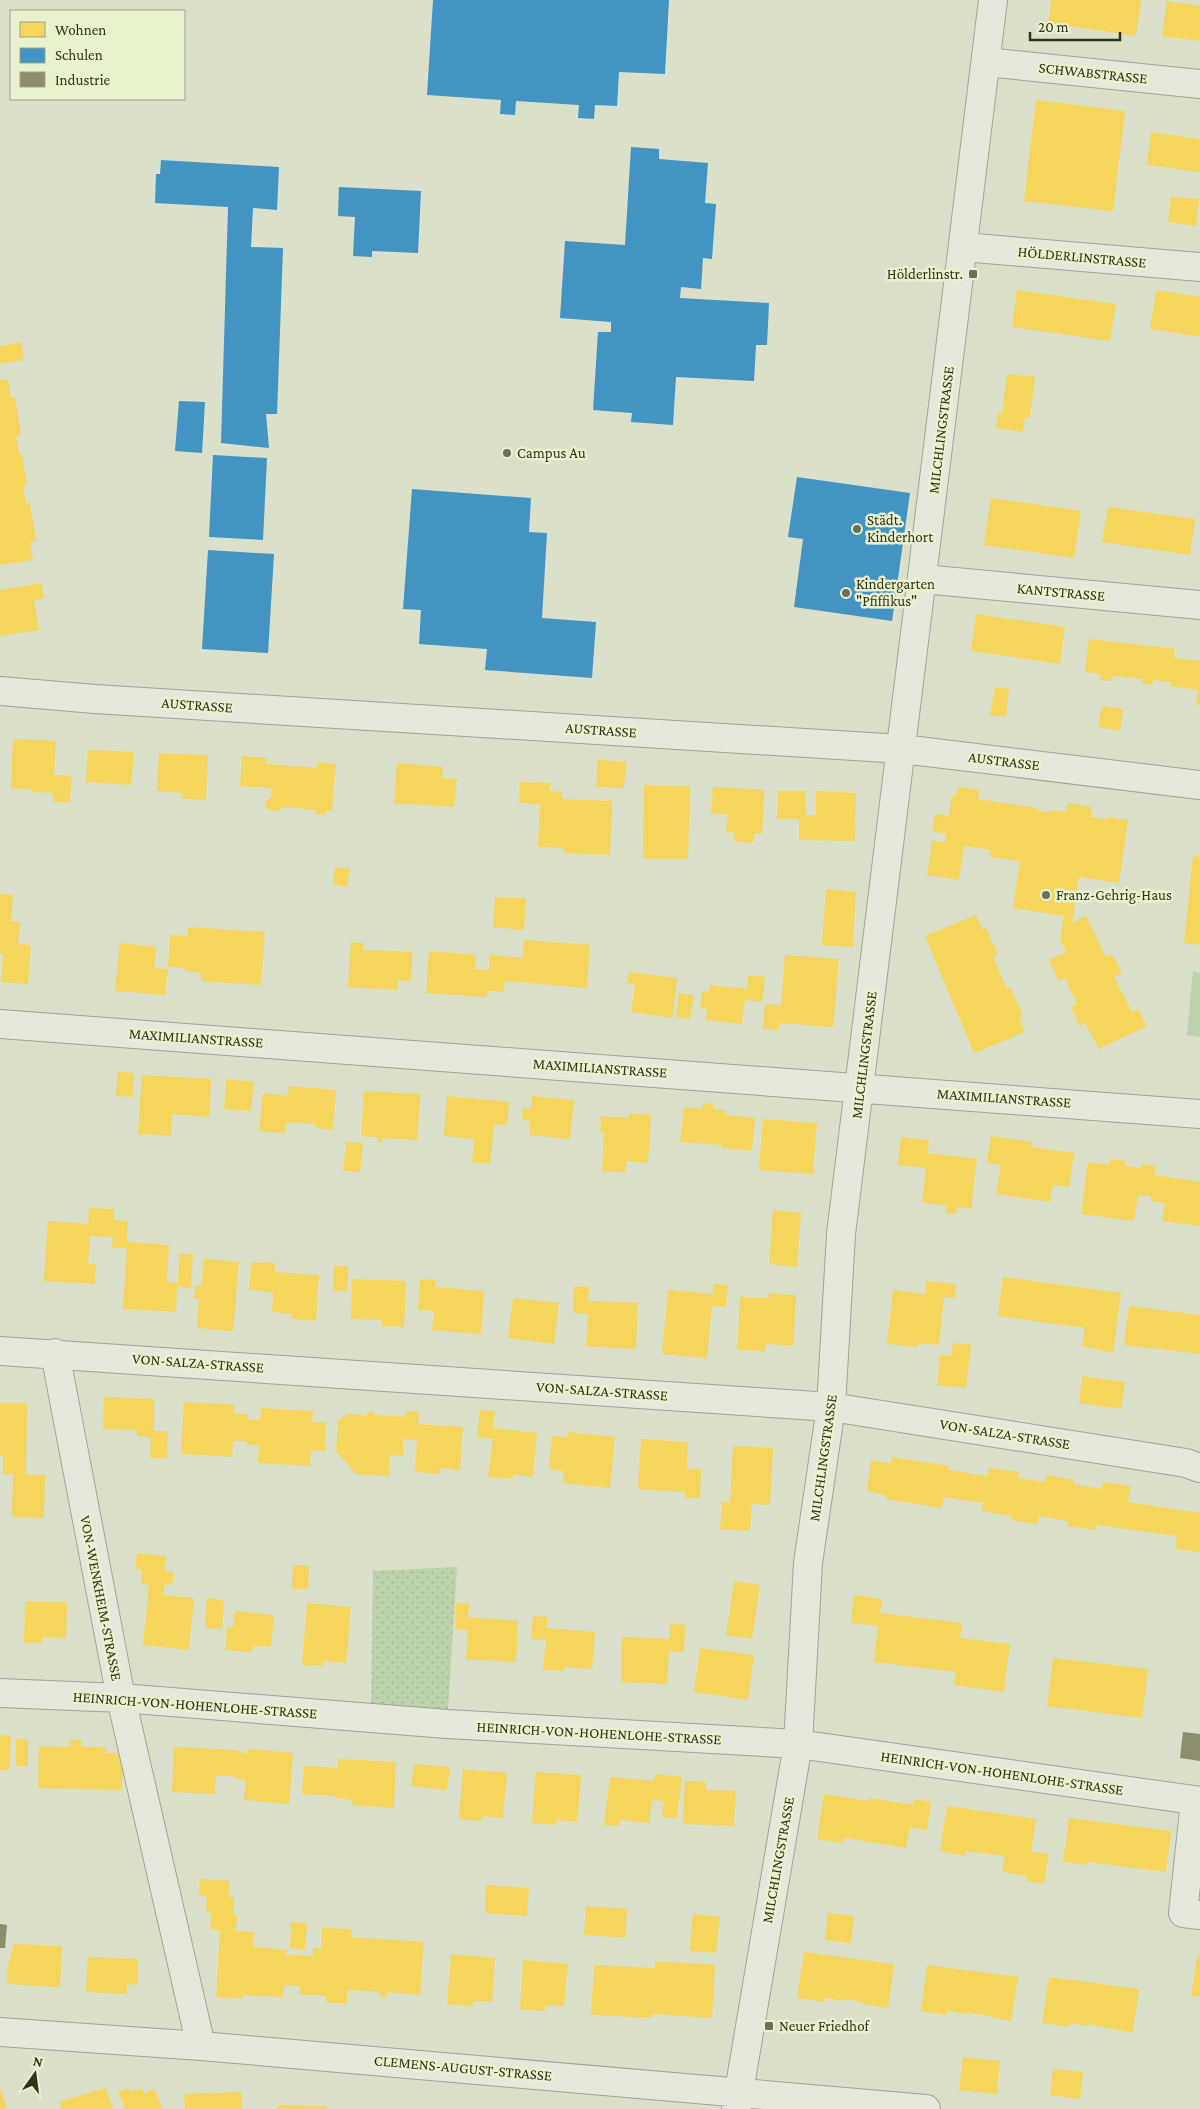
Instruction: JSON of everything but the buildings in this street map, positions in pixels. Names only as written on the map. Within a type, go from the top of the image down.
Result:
[{"type":"street","name":"MILCHLINGSTRASSE","points":[[737,2100],[798,1744],[808,1563],[832,1407],[841,1234],[993,0]]},
{"type":"street","name":"SCHWABSTRASSE","points":[[986,62],[1200,84]]},
{"type":"street","name":"HÖLDERLINSTRASSE","points":[[963,247],[1200,267]]},
{"type":"street","name":"KANTSTRASSE","points":[[923,579],[1200,605]]},
{"type":"street","name":"AUSTRASSE","points":[[0,691],[95,699],[902,748],[1200,785]]},
{"type":"street","name":"MAXIMILIANSTRASSE","points":[[0,1024],[1200,1114]]},
{"type":"street","name":"VON-SALZA-STRASSE","points":[[0,1351],[55,1353],[832,1407],[1186,1463],[1200,1468]]},
{"type":"street","name":"VON-WENKHEIM-STRASSE","points":[[55,1353],[121,1698],[201,2046]]},
{"type":"street","name":"HEINRICH-VON-HOHENLOHE-STRASSE","points":[[0,1693],[121,1698],[447,1724],[798,1744],[1198,1801],[1183,1913],[1200,1915]]},
{"type":"street","name":"CLEMENS-AUGUST-STRASSE","points":[[0,2032],[201,2046],[737,2100],[926,2109]]},
{"type":"green space","points":[[1193,971],[1200,973],[1200,1037],[1187,1035]]},
{"type":"green space","points":[[457,1567],[447,1724],[371,1718],[373,1571]]},
{"type":"place","name":"Hölderlinstr.","points":[[973,274]]},
{"type":"place","name":"Campus Au","points":[[507,453]]},
{"type":"place","name":"Städt. Kinderhort","points":[[857,529]]},
{"type":"place","name":"Kindergarten \"Pfiffikus\"","points":[[846,593]]},
{"type":"place","name":"Franz-Gehrig-Haus","points":[[1046,895]]},
{"type":"place","name":"Neuer Friedhof","points":[[769,2026]]}]
